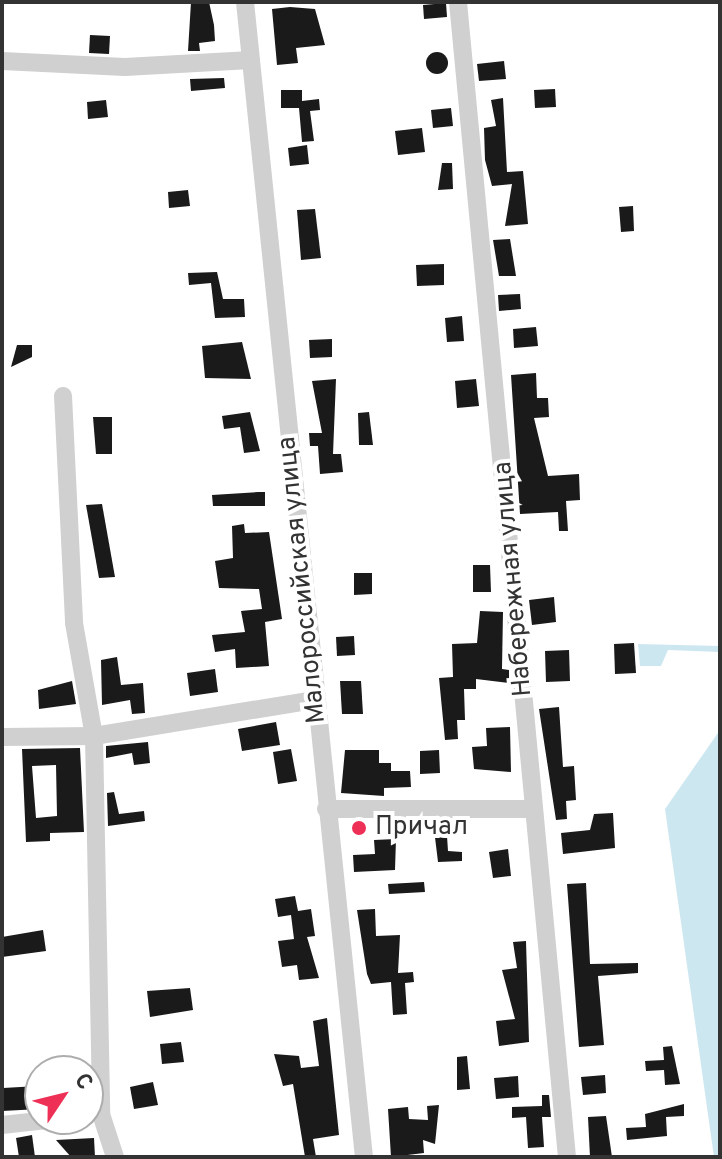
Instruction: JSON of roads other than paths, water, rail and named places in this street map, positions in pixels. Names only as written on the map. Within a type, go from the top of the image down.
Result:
[{"type":"street","name":"Малороссийская улица","points":[[245,2],[364,1157]]},
{"type":"street","name":"Набережная улица","points":[[458,2],[567,1157]]},
{"type":"street","points":[[2,61],[125,67],[251,60]]},
{"type":"street","points":[[63,396],[74,623],[94,736],[94,1055]]},
{"type":"street","points":[[2,737],[94,736],[315,700]]},
{"type":"street","points":[[326,809],[534,809]]},
{"type":"street","points":[[2,1125],[24,1123]]},
{"type":"street","points":[[104,1135],[115,1157]]},
{"type":"water","points":[[638,644],[720,646],[720,652],[668,650],[661,666],[640,666]]},
{"type":"water","points":[[720,730],[720,1157],[714,1157],[665,809]]},
{"type":"place","name":"Причал","points":[[359,828]]}]
